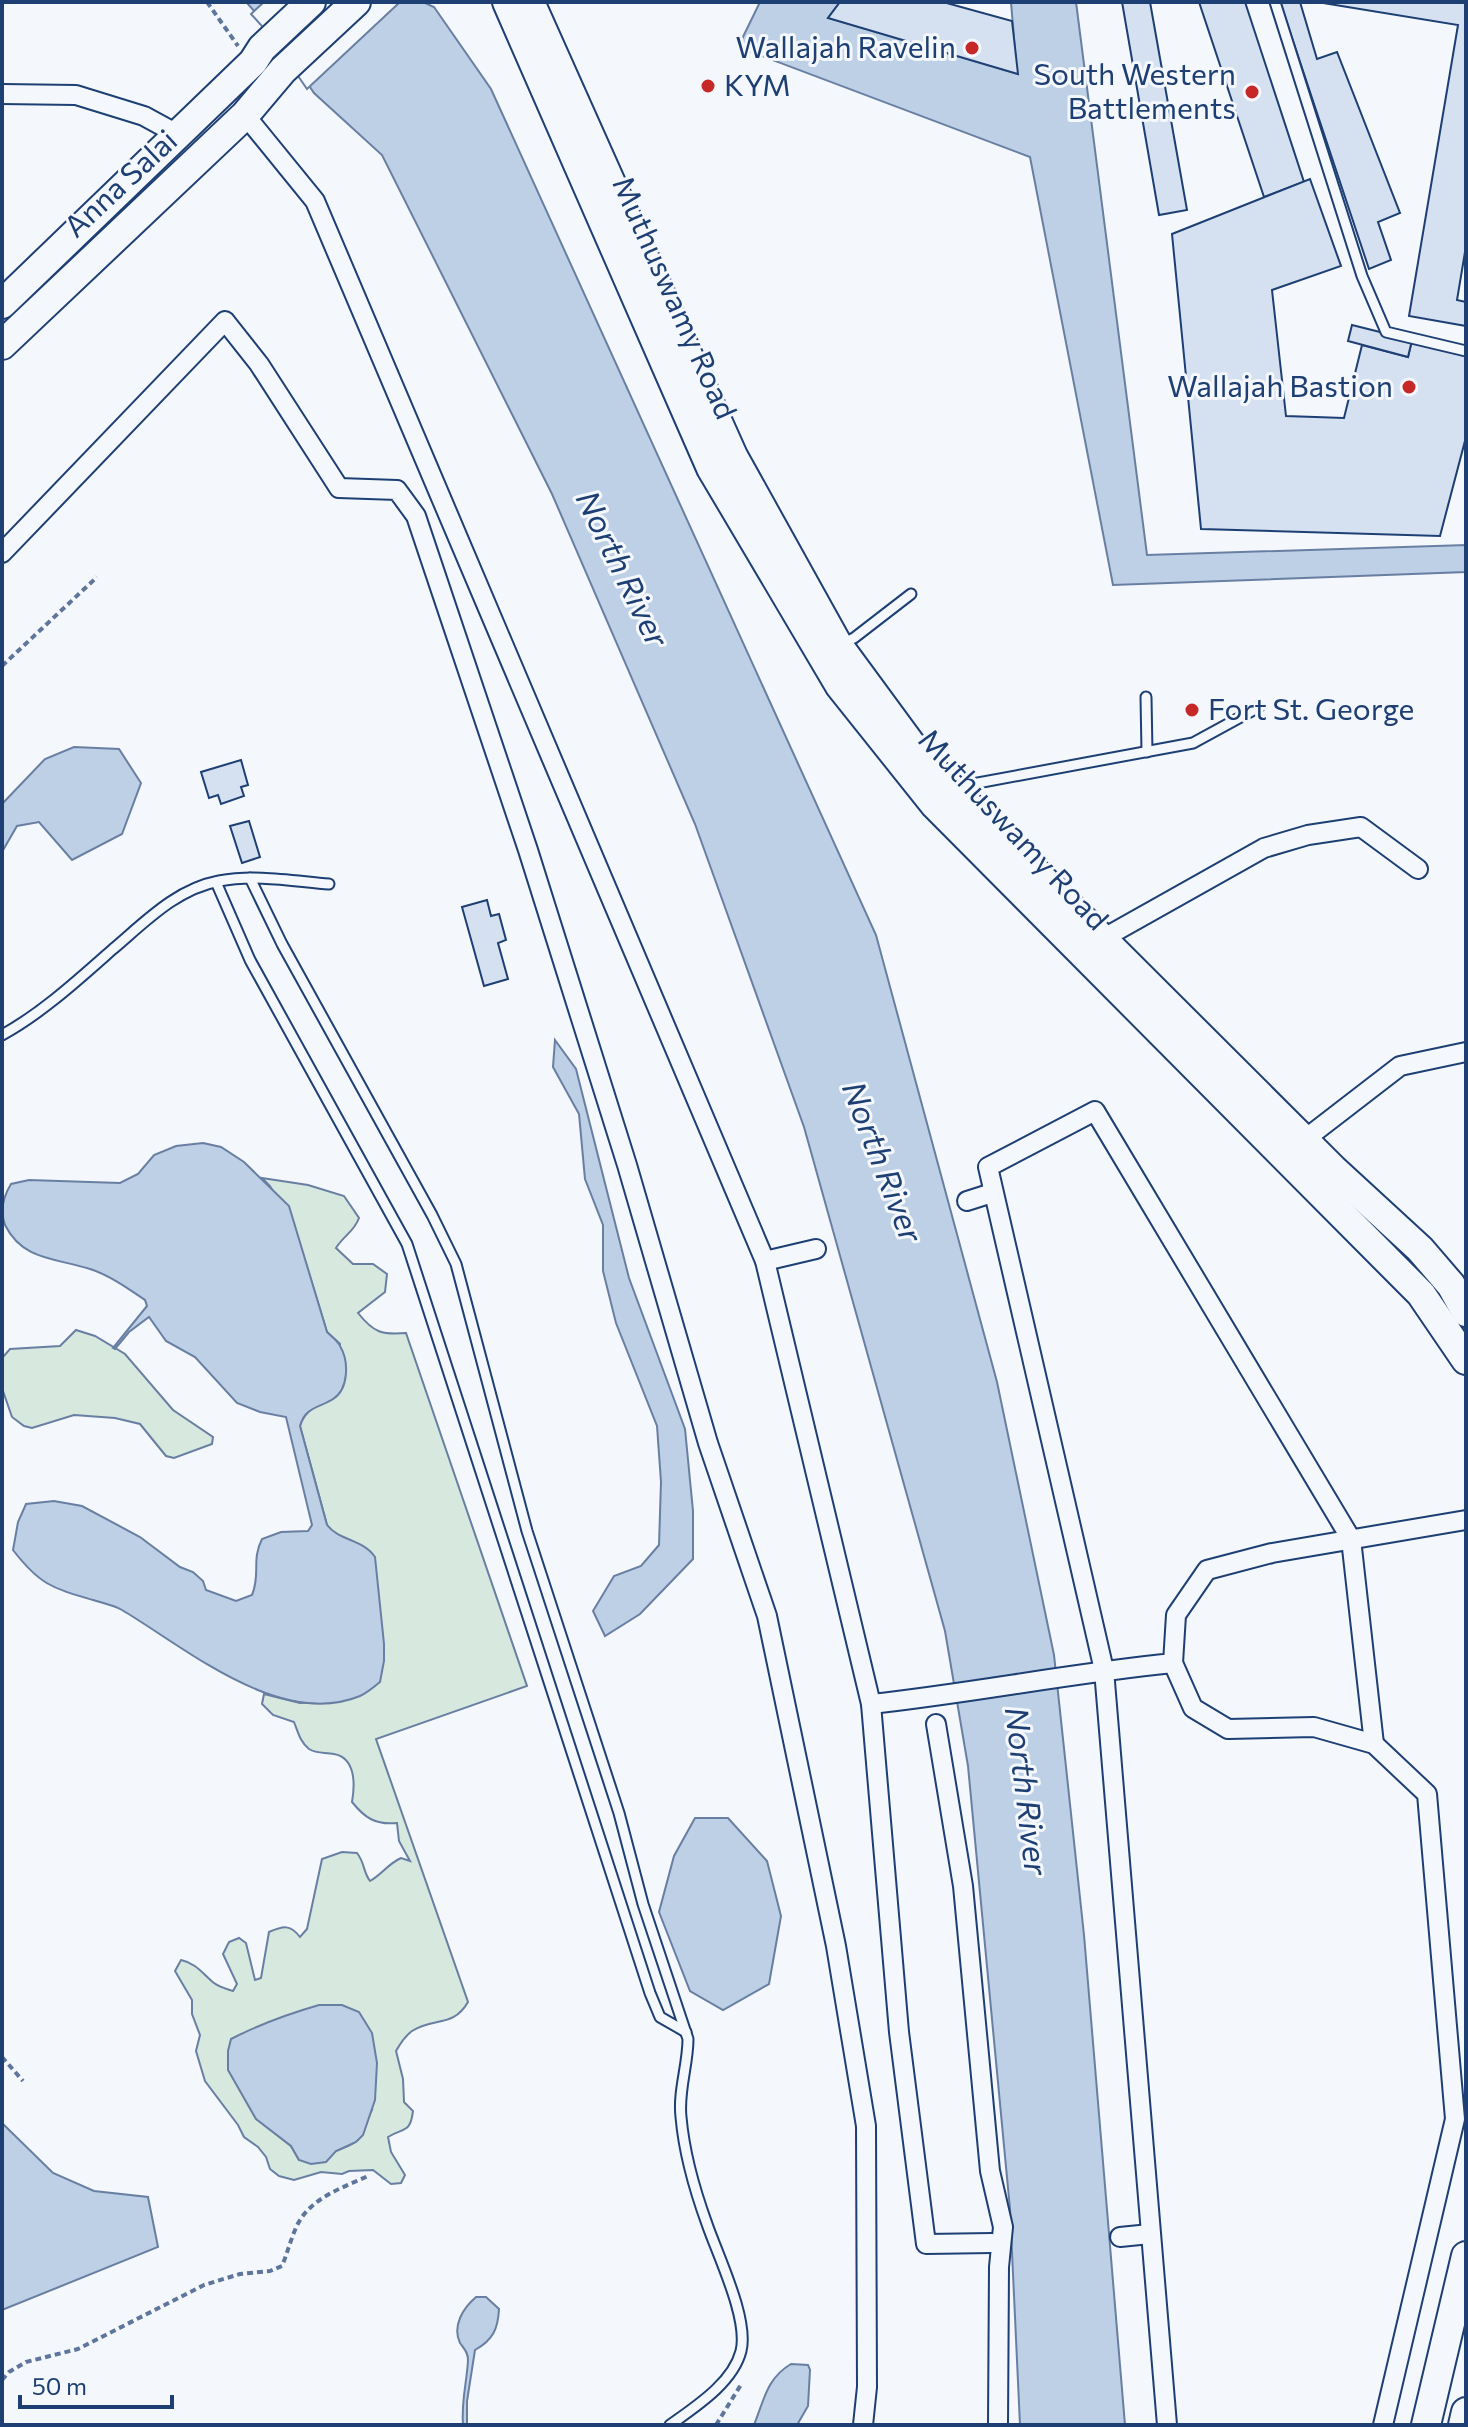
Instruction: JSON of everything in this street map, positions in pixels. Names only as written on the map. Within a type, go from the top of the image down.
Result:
[{"type":"main road","name":"Anna Salai","points":[[2,304],[311,2]]},
{"type":"main road","name":"Anna Salai","points":[[2,345],[245,115],[283,70],[356,2]]},
{"type":"main road","name":"Muthuswamy Road","points":[[507,2],[711,468],[830,650],[921,758],[1304,1140],[1420,1249],[1451,1285],[1466,1312]]},
{"type":"main road","name":"Muthuswamy Road","points":[[530,2],[733,456],[830,650],[840,686],[935,805],[1421,1294],[1466,1360]]},
{"type":"main road","points":[[1426,2425],[1466,2256]]},
{"type":"main road","points":[[1463,2425],[1466,2412]]},
{"type":"street","points":[[2,94],[76,95],[144,116],[177,134]]},
{"type":"street","points":[[245,115],[315,201],[765,1261],[871,1704],[899,2032],[926,2244],[992,2243]]},
{"type":"street","points":[[2,553],[225,321],[259,364],[339,488],[397,490],[416,516],[537,880],[627,1165],[708,1443],[767,1616],[836,1946],[866,2126],[867,2387],[863,2425]]},
{"type":"street","points":[[1102,939],[1264,848],[1308,835],[1361,827],[1418,869]]},
{"type":"street","points":[[1304,1140],[1400,1066],[1466,1052]]},
{"type":"street","points":[[1167,2425],[1104,1670],[988,1167],[1095,1111],[1351,1539],[1374,1744]]},
{"type":"street","points":[[967,1201],[992,1193]]},
{"type":"street","points":[[765,1261],[816,1249]]},
{"type":"street","points":[[1383,2425],[1455,2119],[1427,1794],[1374,1744],[1314,1727],[1228,1729],[1193,1708],[1173,1663],[1176,1615],[1207,1570],[1272,1553],[1466,1520]]},
{"type":"street","points":[[871,1704],[1173,1663]]},
{"type":"street","points":[[936,1724],[963,1886],[990,2171],[1003,2227],[999,2267],[998,2425]]},
{"type":"street","points":[[1120,2237],[1150,2234]]},
{"type":"lane","points":[[1275,2],[1362,276],[1386,332],[1466,351]]},
{"type":"lane","points":[[830,650],[854,638],[911,594]]},
{"type":"lane","points":[[1146,697],[1147,752]]},
{"type":"lane","points":[[951,788],[1193,743],[1259,707]]},
{"type":"lane","points":[[250,878],[282,944],[456,1264],[527,1531],[686,2032],[688,2057],[680,2098],[681,2118],[705,2219],[744,2331],[740,2354],[730,2372],[713,2391],[670,2425]]},
{"type":"lane","points":[[2,1035],[26,1022],[138,925],[198,886],[250,878],[329,884]]},
{"type":"lane","points":[[216,882],[250,960],[407,1244],[650,1993],[660,2017],[686,2032]]},
{"type":"path","points":[[207,2],[229,35],[258,55]]},
{"type":"path","points":[[2,666],[97,577]]},
{"type":"path","points":[[2,2057],[23,2081]]},
{"type":"path","points":[[2,2380],[26,2362],[78,2349],[204,2285],[282,2266],[295,2229],[308,2208],[328,2194],[368,2176]]},
{"type":"shaded area","points":[[262,1178],[308,1185],[344,1196],[359,1218],[336,1248],[353,1264],[373,1264],[387,1274],[385,1292],[358,1313],[379,1331],[406,1333],[527,1686],[376,1739],[468,2002],[456,2016],[412,2031],[396,2051],[403,2079],[404,2102],[413,2111],[408,2127],[388,2137],[391,2152],[405,2175],[401,2183],[391,2184],[373,2170],[342,2174],[321,2172],[294,2180],[279,2176],[270,2169],[266,2157],[244,2137],[205,2081],[196,2051],[200,2035],[192,2014],[192,2000],[175,1971],[181,1960],[186,1961],[216,1984],[233,1991],[237,1984],[223,1954],[229,1942],[239,1938],[246,1943],[255,1980],[261,1978],[269,1932],[286,1927],[300,1937],[307,1929],[322,1859],[342,1852],[357,1853],[370,1881],[401,1858],[410,1861],[399,1841],[397,1823],[371,1819],[352,1802],[354,1788],[347,1761],[334,1754],[309,1749],[301,1740],[294,1722],[273,1715],[262,1704],[264,1694],[300,1703],[331,1702],[333,1532],[327,1525],[300,1426],[309,1411],[333,1399],[340,1344],[327,1332],[295,1228]],"holes":[[[229,2070],[372,2110],[363,2132],[351,2145],[299,2160],[291,2146],[256,2118]]]},
{"type":"shaded area","points":[[76,1330],[95,1336],[125,1354],[173,1410],[213,1437],[212,1444],[174,1458],[166,1456],[140,1424],[115,1418],[74,1415],[32,1428],[12,1417],[3,1391],[2,1358],[10,1349],[60,1346]]},
{"type":"water","name":"North River","points":[[246,2],[423,2],[434,7],[491,89],[876,935],[997,1382],[1054,1655],[1084,1935],[1125,2425],[1020,2425],[1010,2209],[968,1766],[945,1631],[804,1127],[695,824],[552,494],[382,155],[314,93],[273,32]]},
{"type":"water","points":[[760,2],[840,2],[828,18],[1017,74],[1011,2],[1076,2],[1147,555],[1466,545],[1466,572],[1113,585],[1030,157],[738,47]]},
{"type":"water","points":[[74,747],[119,749],[141,783],[122,834],[72,860],[39,822],[17,826],[2,852],[2,804],[45,759]]},
{"type":"water","points":[[555,1040],[576,1069],[629,1278],[685,1429],[693,1511],[693,1559],[640,1614],[605,1636],[593,1611],[614,1576],[641,1566],[659,1545],[661,1482],[657,1426],[616,1323],[603,1271],[603,1225],[585,1179],[579,1114],[553,1067]]},
{"type":"water","points":[[203,1143],[221,1147],[244,1162],[289,1206],[327,1332],[339,1344],[345,1359],[346,1374],[342,1389],[333,1399],[309,1411],[300,1426],[327,1525],[375,1557],[384,1661],[380,1682],[360,1696],[329,1703],[298,1702],[235,1680],[119,1608],[48,1584],[31,1571],[13,1550],[18,1522],[26,1504],[54,1501],[82,1506],[140,1537],[180,1567],[193,1572],[203,1581],[206,1590],[236,1601],[252,1595],[262,1539],[281,1532],[308,1531],[312,1525],[286,1417],[237,1403],[195,1357],[166,1341],[149,1317],[113,1348],[147,1306],[145,1300],[97,1272],[31,1252],[12,1237],[3,1220],[3,1204],[11,1184],[29,1180],[120,1183],[138,1174],[154,1155],[176,1146]]},
{"type":"water","points":[[695,1818],[728,1818],[767,1861],[781,1916],[769,1984],[723,2010],[690,1991],[659,1912],[674,1856]]},
{"type":"water","points":[[319,2005],[342,2005],[359,2012],[372,2033],[377,2063],[375,2100],[363,2135],[356,2142],[336,2151],[326,2162],[311,2164],[299,2160],[291,2146],[256,2119],[228,2070],[228,2051],[231,2039]]},
{"type":"water","points":[[2,2123],[53,2173],[94,2191],[148,2197],[158,2247],[2,2310]]},
{"type":"water","points":[[476,2297],[486,2297],[499,2309],[496,2328],[490,2338],[475,2350],[467,2401],[467,2425],[463,2425],[468,2360],[457,2330],[463,2312]]},
{"type":"water","points":[[791,2364],[808,2365],[810,2370],[808,2406],[797,2425],[754,2425],[771,2383]]},
{"type":"pier","points":[[264,2],[400,2],[307,89],[270,35],[251,14]]},
{"type":"building","name":"Wallajah Ravelin","points":[[840,2],[943,2],[1012,21],[1018,74],[828,18]]},
{"type":"building","points":[[1122,2],[1150,2],[1187,210],[1159,215]]},
{"type":"building","name":"South Western Battlements","points":[[1199,2],[1245,2],[1304,182],[1264,197]]},
{"type":"building","points":[[1280,2],[1300,2],[1317,59],[1337,52],[1400,213],[1378,222],[1391,260],[1369,269]]},
{"type":"building","points":[[1317,2],[1466,2],[1466,246],[1457,300],[1466,302],[1466,326],[1409,316],[1458,25]]},
{"type":"building","name":"Wallajah Bastion","points":[[1310,179],[1341,266],[1272,290],[1286,416],[1344,418],[1362,345],[1408,357],[1412,340],[1466,353],[1466,437],[1440,536],[1201,529],[1172,234]]},
{"type":"building","points":[[1352,325],[1412,340],[1408,357],[1348,341]]},
{"type":"building","points":[[241,760],[248,785],[241,787],[244,796],[221,804],[218,795],[209,798],[201,772]]},
{"type":"building","points":[[249,821],[260,857],[242,863],[230,826]]},
{"type":"building","points":[[487,900],[491,916],[499,914],[506,940],[498,943],[508,979],[484,986],[462,907]]},
{"type":"place","name":"Wallajah Ravelin","points":[[972,48]]},
{"type":"place","name":"KYM","points":[[708,86]]},
{"type":"place","name":"South Western Battlements","points":[[1252,92]]},
{"type":"place","name":"Wallajah Bastion","points":[[1409,387]]},
{"type":"place","name":"Fort St. George","points":[[1192,710]]}]
